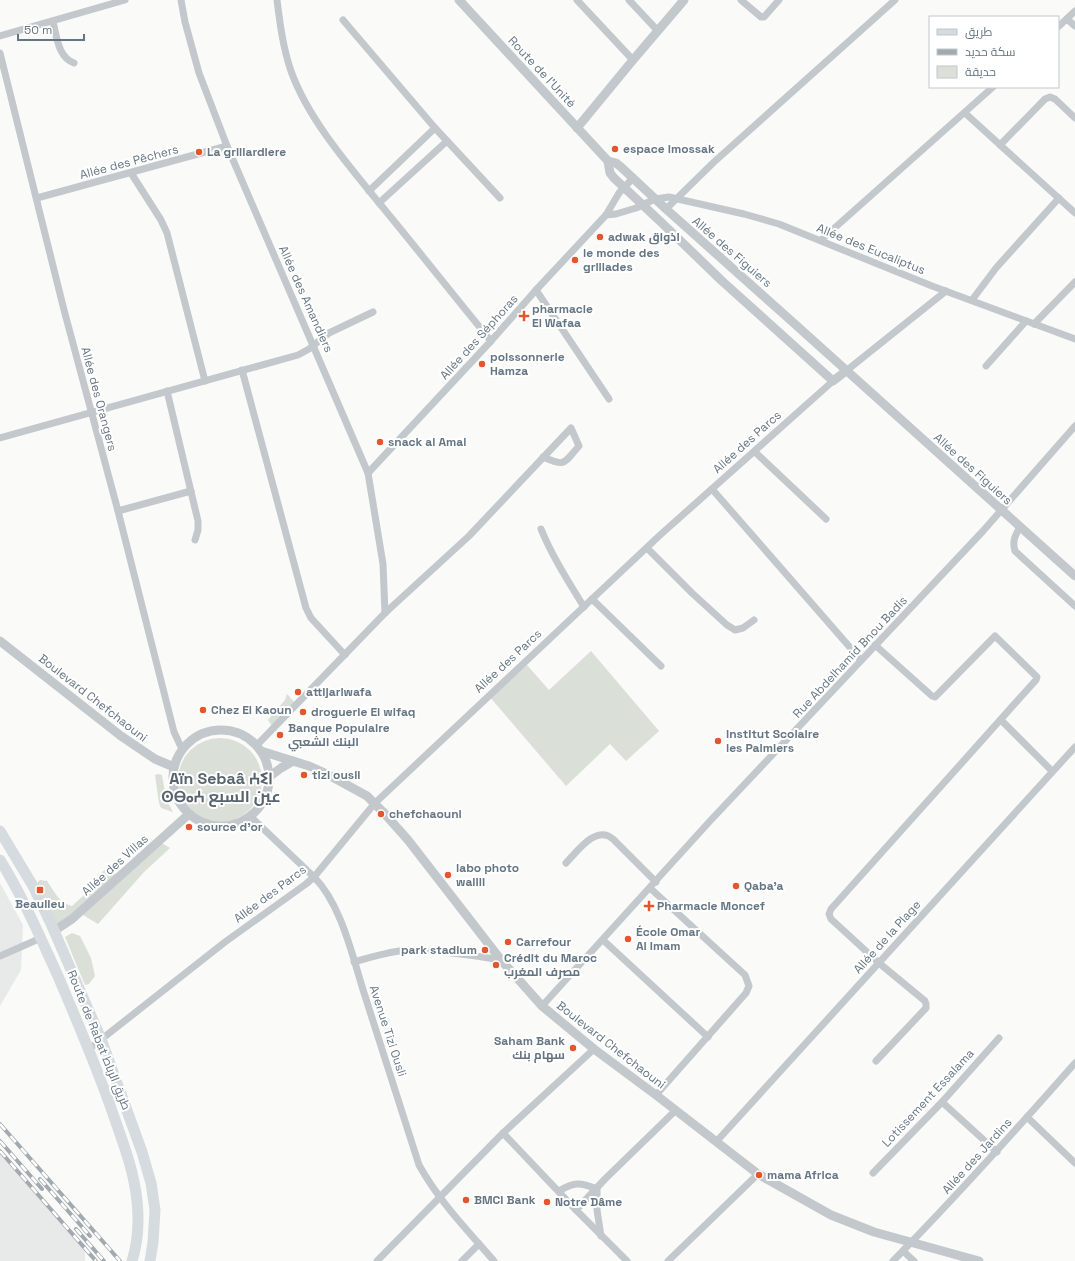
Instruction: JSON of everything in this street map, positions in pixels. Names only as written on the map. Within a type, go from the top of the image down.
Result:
[{"type":"main road","name":"Route de Rabat طريق الرباط","points":[[0,831],[33,886],[54,932],[101,1040],[142,1152],[151,1183],[155,1210],[155,1227],[150,1261]]},
{"type":"main road","name":"Route de Rabat طريق الرباط","points":[[0,860],[20,894],[41,938],[89,1049],[119,1132],[135,1185],[137,1201],[138,1228],[132,1261]]},
{"type":"street","points":[[0,36],[53,22],[125,0]]},
{"type":"street","name":"Allée des Amandiers","points":[[181,0],[185,22],[199,73],[227,146],[368,473],[384,564],[385,613]]},
{"type":"street","points":[[277,0],[282,37],[291,72],[309,107],[338,151],[369,191],[491,341]]},
{"type":"street","name":"Route de l'Unité","points":[[459,0],[608,161]]},
{"type":"street","points":[[577,0],[633,60]]},
{"type":"street","points":[[629,0],[658,31]]},
{"type":"street","points":[[741,0],[764,17],[779,0]]},
{"type":"street","points":[[666,210],[714,162],[895,0]]},
{"type":"street","points":[[577,128],[658,31],[681,1]]},
{"type":"street","points":[[1059,26],[1075,11]]},
{"type":"street","points":[[1066,19],[1075,26]]},
{"type":"street","points":[[343,20],[435,128],[500,198]]},
{"type":"street","points":[[53,22],[62,53],[66,60],[74,64]]},
{"type":"street","name":"Allée des Orangers","points":[[0,53],[174,732],[182,749]]},
{"type":"street","points":[[821,240],[992,88]]},
{"type":"street","points":[[1000,145],[1045,99],[1050,97],[1055,99],[1075,118]]},
{"type":"street","points":[[964,113],[1075,213]]},
{"type":"street","points":[[369,191],[435,128]]},
{"type":"street","points":[[379,203],[447,141]]},
{"type":"street","name":"Allée des Pêchers","points":[[37,198],[227,146]]},
{"type":"street","name":"Allée des Figuiers","points":[[833,381],[722,282],[624,187],[610,173],[608,161],[619,165],[666,210],[1075,576]]},
{"type":"street","points":[[130,173],[161,220],[167,233],[205,380]]},
{"type":"street","name":"Allée des Séphoras","points":[[368,473],[606,215],[614,199],[633,178]]},
{"type":"street","name":"Allée des Eucaliptus","points":[[655,199],[677,198],[779,224],[946,291],[1075,339]]},
{"type":"street","points":[[972,300],[996,268],[1059,198]]},
{"type":"street","points":[[606,215],[616,214],[644,205],[655,199]]},
{"type":"street","points":[[1034,324],[1075,282]]},
{"type":"street","points":[[536,290],[609,399]]},
{"type":"street","name":"Allée des Parcs","points":[[89,1049],[225,942],[314,877],[375,803],[647,548],[833,381],[946,291]]},
{"type":"street","points":[[0,438],[298,354],[309,349],[313,344],[329,333],[373,312]]},
{"type":"street","points":[[986,366],[1026,321]]},
{"type":"street","points":[[242,370],[306,608],[311,618],[345,654]]},
{"type":"street","points":[[167,391],[199,526],[195,540]]},
{"type":"street","name":"Rue Abdelhamid Bnou Badis","points":[[542,1006],[710,821],[1002,511],[1075,426]]},
{"type":"street","points":[[259,748],[345,654],[385,613],[469,536],[543,457],[572,428],[579,446],[564,462],[558,464],[543,457]]},
{"type":"street","points":[[755,452],[826,519]]},
{"type":"street","points":[[712,489],[862,660]]},
{"type":"street","points":[[118,511],[191,491]]},
{"type":"street","points":[[1020,527],[1013,543],[1015,551],[1075,606]]},
{"type":"street","points":[[541,529],[546,542],[564,575],[584,607]]},
{"type":"street","points":[[647,548],[726,626],[735,630],[740,629],[754,620]]},
{"type":"street","points":[[592,599],[661,666]]},
{"type":"street","points":[[876,646],[932,696],[935,697],[996,636],[1037,677],[1036,680],[831,909],[829,914],[831,919],[925,1001],[926,1004],[926,1008],[876,1062]]},
{"type":"street","name":"Boulevard Chefchaouni","points":[[0,641],[121,736],[155,759],[174,768]]},
{"type":"street","points":[[1000,720],[1052,771]]},
{"type":"street","points":[[218,730],[233,731],[246,736],[259,748],[267,763],[269,776],[264,799],[250,816],[239,823],[226,826],[213,826],[200,821],[189,814],[179,801],[173,784],[174,768],[182,749],[192,739],[205,732],[218,730]]},
{"type":"street","name":"Allée de la Plage","points":[[716,1142],[1075,747]]},
{"type":"street","name":"Boulevard Chefchaouni","points":[[259,748],[327,774],[356,790],[375,803],[408,840],[502,960],[542,1006],[594,1049],[758,1174],[831,1215],[874,1232],[979,1261]]},
{"type":"street","points":[[269,776],[293,761]]},
{"type":"street","name":"Allée des Villas","points":[[54,932],[72,919],[189,814]]},
{"type":"street","name":"Avenue Tizi Ousli","points":[[250,816],[323,886],[329,896],[347,939],[420,1165],[429,1183],[440,1198],[494,1261]]},
{"type":"street","points":[[566,863],[590,839],[596,835],[605,834],[613,839],[656,882]]},
{"type":"street","points":[[650,888],[745,975],[749,986],[746,993],[656,1095]]},
{"type":"street","points":[[0,956],[41,938]]},
{"type":"street","points":[[603,940],[708,1037]]},
{"type":"street","points":[[354,962],[384,953],[408,950],[429,951],[502,960]]},
{"type":"street","name":"Lotissement Essalama","points":[[873,1173],[942,1102],[998,1038]]},
{"type":"street","points":[[377,1261],[503,1133],[594,1049]]},
{"type":"street","name":"Allée des Jardins","points":[[893,1261],[912,1243],[997,1152],[1075,1063]]},
{"type":"street","points":[[942,1102],[997,1152]]},
{"type":"street","points":[[576,1210],[676,1110]]},
{"type":"street","points":[[1027,1117],[1075,1163]]},
{"type":"street","points":[[503,1133],[626,1261]]},
{"type":"street","points":[[668,1261],[758,1174]]},
{"type":"street","points":[[559,1192],[570,1186],[581,1183],[596,1189]]},
{"type":"street","points":[[596,1189],[597,1210],[601,1236]]},
{"type":"street","points":[[462,1261],[479,1244]]},
{"type":"street","points":[[903,1251],[914,1261]]},
{"type":"shaded area","points":[[0,883],[23,925],[21,970],[0,1006]]},
{"type":"shaded area","points":[[0,1154],[85,1247],[85,1261],[0,1261]]},
{"type":"green space","points":[[591,651],[659,731],[626,761],[610,744],[566,786],[489,696],[527,665],[549,690]]},
{"type":"green space","points":[[287,694],[295,703],[272,726],[268,720],[285,700]]},
{"type":"green space","points":[[220,738],[236,741],[250,750],[259,764],[262,780],[259,796],[250,810],[236,819],[220,822],[204,819],[190,810],[181,796],[178,780],[181,764],[190,750],[204,741]]},
{"type":"green space","points":[[155,775],[162,775],[166,799],[173,812],[161,808],[159,803]]},
{"type":"green space","points":[[160,842],[170,848],[144,872],[98,924],[83,915]]},
{"type":"green space","points":[[110,865],[114,867],[115,874],[105,887],[57,925],[37,883],[40,880],[47,881],[60,899],[72,906],[100,884],[99,875]]},
{"type":"green space","points":[[72,933],[80,936],[91,958],[95,976],[89,984],[85,985],[65,937]]},
{"type":"railway","points":[[0,1124],[120,1261]]},
{"type":"railway","points":[[0,1141],[42,1189]]},
{"type":"railway","points":[[0,1151],[96,1261]]},
{"type":"railway","points":[[40,1179],[90,1236]]},
{"type":"railway","points":[[76,1229],[104,1261]]},
{"type":"place","name":"espace imossak","points":[[615,149]]},
{"type":"place","name":"La grillardiere","points":[[199,152]]},
{"type":"place","name":"adwak اذواق","points":[[600,237]]},
{"type":"place","name":"le monde des grillades","points":[[575,260]]},
{"type":"place","name":"pharmacie El Wafaa","points":[[524,316]]},
{"type":"place","name":"poissonnerie Hamza","points":[[482,364]]},
{"type":"place","name":"snack al Amal","points":[[380,442]]},
{"type":"place","name":"attijariwafa","points":[[298,692]]},
{"type":"place","name":"Chez El Kaoun","points":[[203,710]]},
{"type":"place","name":"droguerie El wifaq","points":[[303,712]]},
{"type":"place","name":"Banque Populaire البنك الشعبي","points":[[280,735]]},
{"type":"place","name":"Institut Scolaire les Palmiers","points":[[718,741]]},
{"type":"place","name":"tizi ousli","points":[[304,775]]},
{"type":"place","name":"chefchaouni","points":[[381,814]]},
{"type":"place","name":"source d'or","points":[[189,827]]},
{"type":"place","name":"labo photo walili","points":[[448,875]]},
{"type":"place","name":"Qaba'a","points":[[736,886]]},
{"type":"place","name":"Beaulieu","points":[[40,890]]},
{"type":"place","name":"Pharmacie Moncef","points":[[649,906]]},
{"type":"place","name":"École Omar Al Imam","points":[[628,939]]},
{"type":"place","name":"Carrefour","points":[[508,942]]},
{"type":"place","name":"park stadium","points":[[485,950]]},
{"type":"place","name":"Crédit du Maroc مصرف المغرب","points":[[496,965]]},
{"type":"place","name":"Saham Bank سهام بنك","points":[[573,1048]]},
{"type":"place","name":"mama Africa","points":[[759,1175]]},
{"type":"place","name":"BMCI Bank","points":[[466,1200]]},
{"type":"place","name":"Notre Dâme","points":[[547,1202]]},
{"type":"district","name":"Aïn Sebaâ ⵄⵉⵏ ⵙⴱⴰⵄ عين السبع","points":[[221,787]]}]
